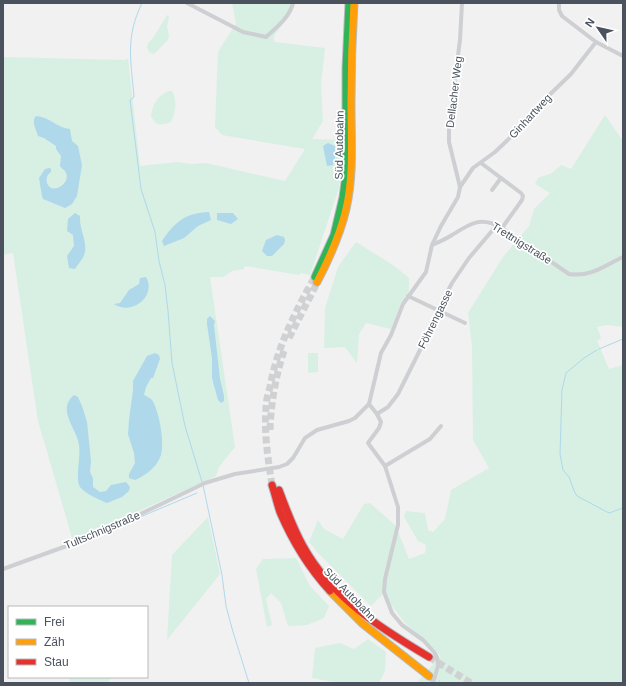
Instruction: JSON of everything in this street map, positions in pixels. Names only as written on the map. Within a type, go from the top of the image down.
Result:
[{"type":"highway","name":"Süd Autobahn","points":[[349,3],[346,68],[346,168],[343,197],[334,234],[315,281],[326,266],[339,235],[349,195],[351,168],[351,69],[354,3]]},
{"type":"highway","name":"Süd Autobahn","points":[[428,657],[360,613],[325,580],[308,556],[295,533],[274,484],[280,512],[290,534],[305,561],[322,583],[351,614],[373,634],[428,676]]},
{"type":"street","points":[[187,3],[243,32],[266,37],[278,26],[292,8],[294,3]]},
{"type":"street","name":"Dellacher Weg","points":[[460,187],[449,142],[449,129],[460,40],[462,3]]},
{"type":"street","points":[[558,3],[562,16],[596,42],[623,56]]},
{"type":"street","name":"Ginhartweg","points":[[460,187],[473,168],[495,152],[517,131],[536,108],[571,74],[596,42]]},
{"type":"street","points":[[481,163],[521,193],[523,198],[502,228]]},
{"type":"street","points":[[492,190],[501,178]]},
{"type":"street","points":[[433,683],[438,666],[437,657],[423,640],[402,625],[392,613],[384,592],[385,579],[398,525],[398,507],[385,466],[368,443],[379,428],[381,422],[378,414],[369,404],[381,353],[391,335],[401,308],[426,272],[432,245],[456,201],[460,187]]},
{"type":"street","name":"Trettnigstraße","points":[[432,245],[472,223],[487,222],[502,228],[569,274],[581,275],[593,272],[623,257]]},
{"type":"street","name":"Föhrengasse","points":[[378,414],[388,407],[398,394],[430,330],[438,310],[457,276],[476,249],[497,225]]},
{"type":"street","points":[[408,296],[465,324]]},
{"type":"street","name":"Tultschnigstraße","points":[[3,569],[79,541],[128,520],[206,483],[235,474],[279,467],[287,464],[293,458],[305,438],[313,432],[355,418],[369,404]]},
{"type":"street","points":[[385,466],[430,439],[441,426]]},
{"type":"green space","points":[[232,3],[295,3],[292,12],[274,36],[274,42],[325,48],[321,85],[323,121],[312,139],[341,140],[339,188],[310,275],[301,273],[299,275],[245,266],[244,269],[232,271],[223,277],[210,277],[235,447],[219,467],[216,476],[73,541],[38,421],[13,253],[3,255],[3,57],[125,60],[128,58],[140,166],[177,162],[191,164],[206,163],[285,181],[305,149],[222,135],[215,127],[218,52],[236,23]]},
{"type":"green space","points":[[167,15],[169,16],[167,27],[169,35],[168,40],[154,54],[150,53],[147,48],[148,43],[153,38]]},
{"type":"green space","points":[[168,91],[172,91],[175,98],[174,114],[171,122],[159,124],[155,122],[151,116],[152,111],[156,101]]},
{"type":"green space","points":[[605,115],[623,141],[623,327],[607,325],[597,327],[601,338],[597,341],[609,369],[623,365],[623,683],[416,683],[441,656],[405,623],[383,594],[371,606],[309,542],[318,520],[324,529],[343,539],[364,504],[370,503],[396,526],[409,559],[425,553],[426,545],[418,541],[404,517],[406,511],[425,513],[428,530],[433,532],[445,519],[451,490],[489,468],[473,440],[472,346],[468,313],[503,257],[529,226],[534,209],[550,193],[535,184],[538,178],[552,173],[561,165],[571,169]]},
{"type":"green space","points":[[356,242],[393,265],[409,278],[409,291],[400,305],[391,329],[366,323],[359,334],[357,363],[345,347],[324,348],[325,308],[338,267]]},
{"type":"green space","points":[[308,353],[318,353],[318,372],[308,373]]},
{"type":"green space","points":[[208,517],[220,574],[167,640],[172,555]]},
{"type":"green space","points":[[296,558],[310,586],[329,606],[324,618],[307,625],[288,626],[281,603],[271,593],[266,599],[272,625],[267,627],[256,569],[263,559]]},
{"type":"green space","points":[[368,639],[386,652],[385,671],[379,683],[339,683],[312,678],[315,648],[340,643],[354,649]]},
{"type":"green space","points":[[69,678],[111,678],[108,683],[70,683]]},
{"type":"water","points":[[36,116],[45,118],[61,127],[70,129],[72,141],[78,146],[82,165],[77,196],[72,204],[65,208],[43,199],[42,196],[39,178],[45,169],[51,169],[51,172],[47,176],[47,183],[49,187],[60,187],[64,184],[67,177],[66,172],[60,166],[61,156],[56,149],[56,146],[38,136],[34,123]]},
{"type":"water","points":[[328,143],[335,146],[335,158],[333,165],[327,166],[323,146]]},
{"type":"water","points":[[209,212],[211,220],[198,226],[184,238],[164,246],[162,241],[171,229],[181,220],[193,214]]},
{"type":"water","points":[[75,213],[80,216],[85,252],[75,269],[69,268],[67,256],[74,246],[73,235],[67,231],[68,219]]},
{"type":"water","points":[[217,213],[233,213],[238,219],[231,224],[217,220]]},
{"type":"water","points":[[277,235],[284,237],[284,244],[272,256],[267,256],[262,251],[266,240]]},
{"type":"water","points":[[146,277],[149,284],[148,291],[141,302],[128,308],[114,304],[120,303],[129,290],[139,284],[140,278]]},
{"type":"water","points":[[210,316],[215,321],[214,325],[220,379],[224,396],[224,401],[221,403],[218,400],[212,378],[212,358],[207,324],[207,319]]},
{"type":"water","points":[[155,353],[159,355],[160,359],[153,378],[151,378],[146,387],[144,395],[152,400],[157,411],[161,427],[162,449],[161,455],[154,467],[143,476],[135,480],[129,478],[129,474],[135,463],[134,453],[128,434],[133,381],[147,356]]},
{"type":"water","points":[[74,395],[78,397],[87,422],[91,461],[90,472],[93,478],[93,487],[100,492],[106,491],[111,485],[126,482],[130,487],[129,491],[122,497],[107,503],[85,492],[80,487],[78,479],[79,445],[67,413],[69,401]]},
{"type":"waterway","points":[[142,3],[133,27],[130,49],[134,97],[130,100],[141,189],[155,232],[159,261],[165,285],[172,363],[185,426],[202,482]]},
{"type":"waterway","points":[[599,349],[623,339]]},
{"type":"waterway","points":[[597,350],[584,358],[566,373],[562,390],[560,454],[563,470],[569,477],[577,496],[609,513],[623,508]]},
{"type":"waterway","points":[[203,485],[222,575],[226,606],[249,683]]},
{"type":"waterway","points":[[88,539],[197,493]]},
{"type":"tunnel","points":[[272,485],[266,437],[267,398],[277,359],[287,332],[313,280]]},
{"type":"tunnel","points":[[289,338],[316,285]]},
{"type":"tunnel","points":[[270,430],[274,388],[285,348]]},
{"type":"tunnel","points":[[429,657],[471,683]]},
{"type":"tunnel","points":[[429,676],[438,683]]},
{"type":"traffic: fast","points":[[315,277],[334,235],[343,197],[346,175],[346,68],[349,3]]},
{"type":"traffic: slow","points":[[317,282],[330,256],[344,219],[349,196],[352,156],[351,78],[354,3]]},
{"type":"traffic: slow","points":[[330,591],[363,624],[429,676]]},
{"type":"traffic: jam","points":[[272,485],[280,512],[290,533],[308,563],[330,591]]},
{"type":"traffic: jam","points":[[279,490],[303,546],[314,564],[328,581],[342,596],[375,623],[429,657]]}]
